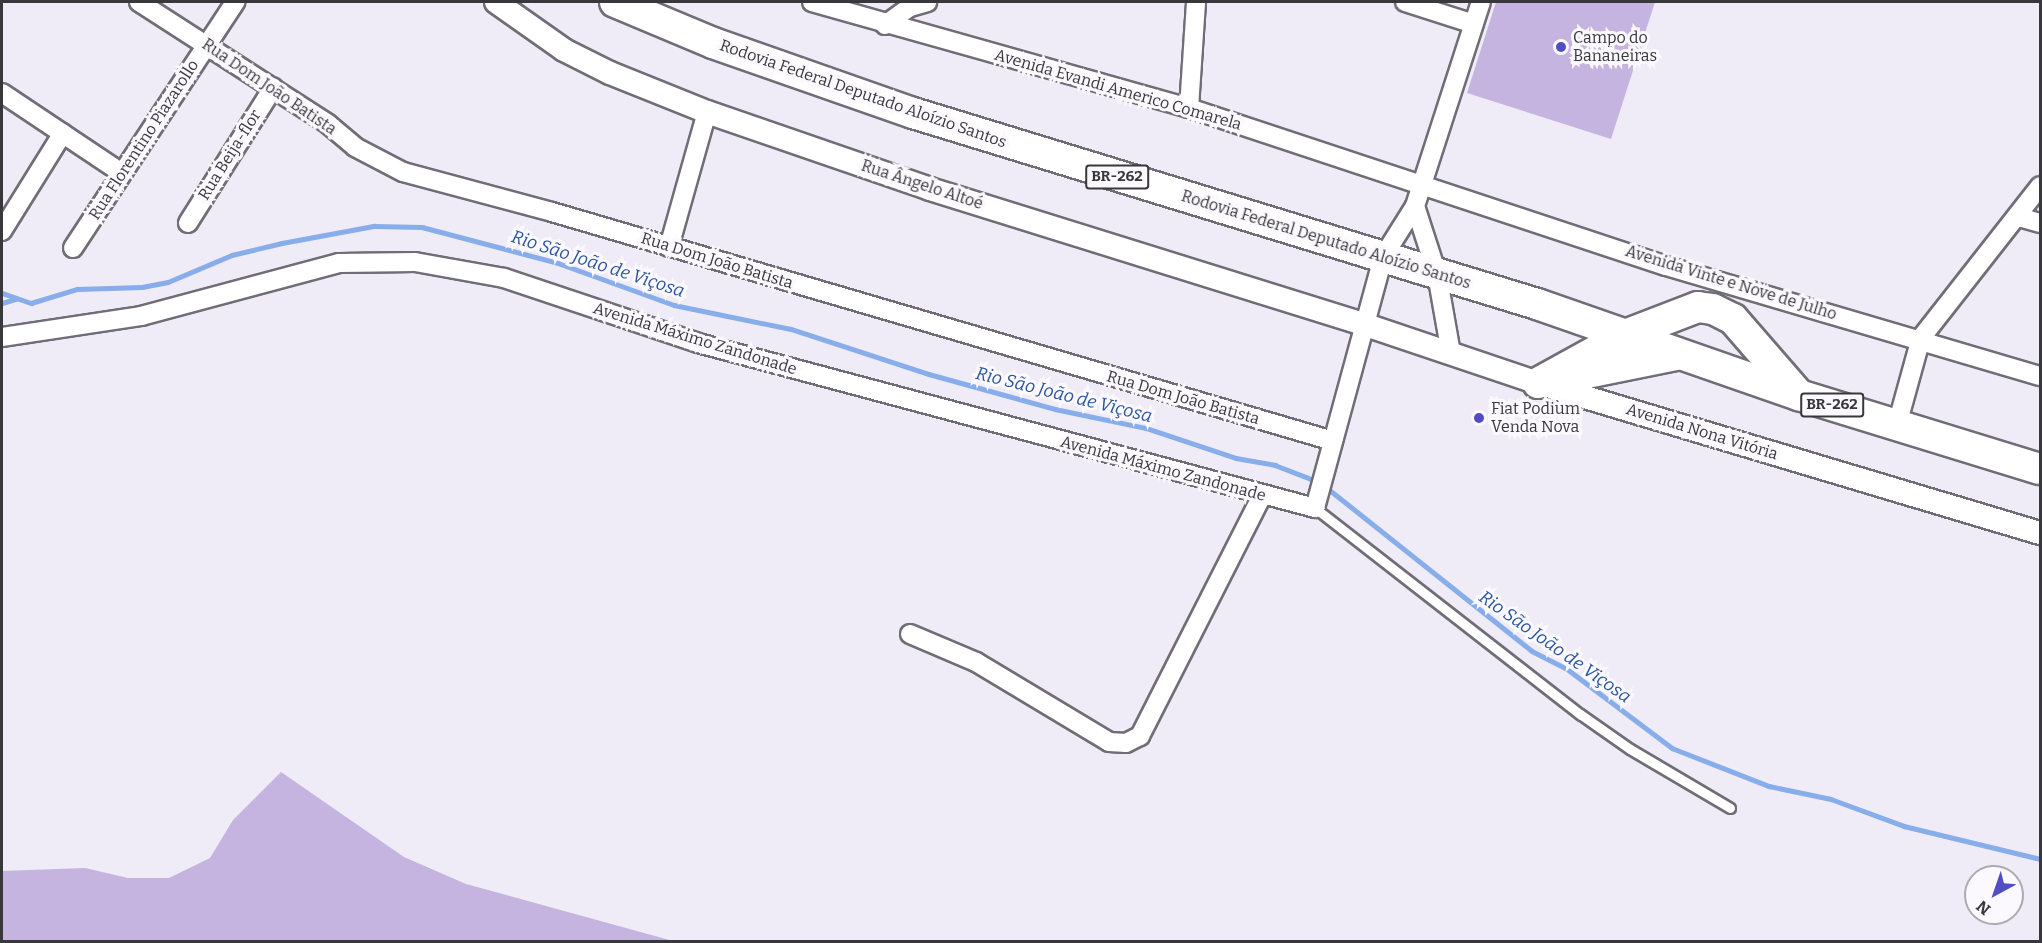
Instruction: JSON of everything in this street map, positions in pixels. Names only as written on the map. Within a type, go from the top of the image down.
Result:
[{"type":"highway","name":"Rodovia Federal Deputado Aloízio Santos","points":[[615,2],[713,43],[913,113],[1437,274],[1799,395],[2040,469]]},
{"type":"highway","points":[[1538,383],[1625,335],[1684,311],[1713,309],[1733,319],[1799,395]]},
{"type":"highway","points":[[1538,383],[1676,355]]},
{"type":"street","name":"Rua Dom João Batista","points":[[139,2],[273,88],[362,151],[403,172],[669,247],[1331,447]]},
{"type":"street","name":"Rua Florentino Piazarollo","points":[[73,248],[234,2]]},
{"type":"street","name":"Rua Ângelo Altoé","points":[[496,2],[564,50],[610,73],[707,112],[930,189],[1366,324]]},
{"type":"street","name":"Avenida Evandi Americo Comarela","points":[[812,2],[885,25],[1189,108],[1424,183]]},
{"type":"street","points":[[885,25],[910,7],[927,2]]},
{"type":"street","points":[[1189,108],[1196,2]]},
{"type":"street","points":[[1405,2],[1474,24]]},
{"type":"street","points":[[1316,505],[1383,257],[1415,206],[1424,183],[1481,2]]},
{"type":"street","name":"Rua Beija-flor","points":[[188,223],[273,88]]},
{"type":"street","points":[[2,93],[122,173]]},
{"type":"street","points":[[669,247],[707,112]]},
{"type":"street","points":[[2,231],[63,133]]},
{"type":"street","name":"Avenida Vinte e Nove de Julho","points":[[1424,183],[1666,266],[1921,338],[2040,376]]},
{"type":"street","points":[[1897,425],[1921,338],[2019,217],[2040,186]]},
{"type":"street","points":[[1415,206],[1437,274],[1451,353]]},
{"type":"street","points":[[2019,217],[2040,223]]},
{"type":"street","name":"Avenida Máximo Zandonade","points":[[2,337],[141,316],[339,263],[415,262],[504,278],[698,343],[1262,496],[1316,505]]},
{"type":"street","name":"Avenida Nona Vitória","points":[[1366,324],[1538,383],[2040,533]]},
{"type":"street","points":[[910,634],[976,662],[1109,742],[1126,743],[1140,736],[1262,496]]},
{"type":"lane","points":[[1316,505],[1580,714],[1630,749],[1730,808]]},
{"type":"shaded area","name":"Campo do Bananeiras","points":[[1496,2],[1655,2],[1611,139],[1467,93]]},
{"type":"shaded area","points":[[281,772],[404,857],[466,884],[673,941],[2,941],[2,871],[85,868],[128,878],[169,878],[210,858],[233,820]]},
{"type":"waterway","name":"Rio São João de Viçosa","points":[[2,293],[31,303],[77,289],[142,287],[168,282],[232,255],[282,243],[374,226],[422,227],[558,263],[674,305],[791,329],[929,374],[1055,409],[1146,428],[1236,458],[1275,465],[1319,482]]},
{"type":"waterway","points":[[2,303],[16,299]]},
{"type":"waterway","name":"Rio São João de Viçosa","points":[[1326,487],[1532,651],[1566,668],[1672,748],[1769,786],[1831,799],[1904,826],[2040,859]]},
{"type":"place","name":"Campo do Bananeiras","points":[[1561,47]]},
{"type":"place","name":"Fiat Podium Venda Nova","points":[[1479,418]]}]
